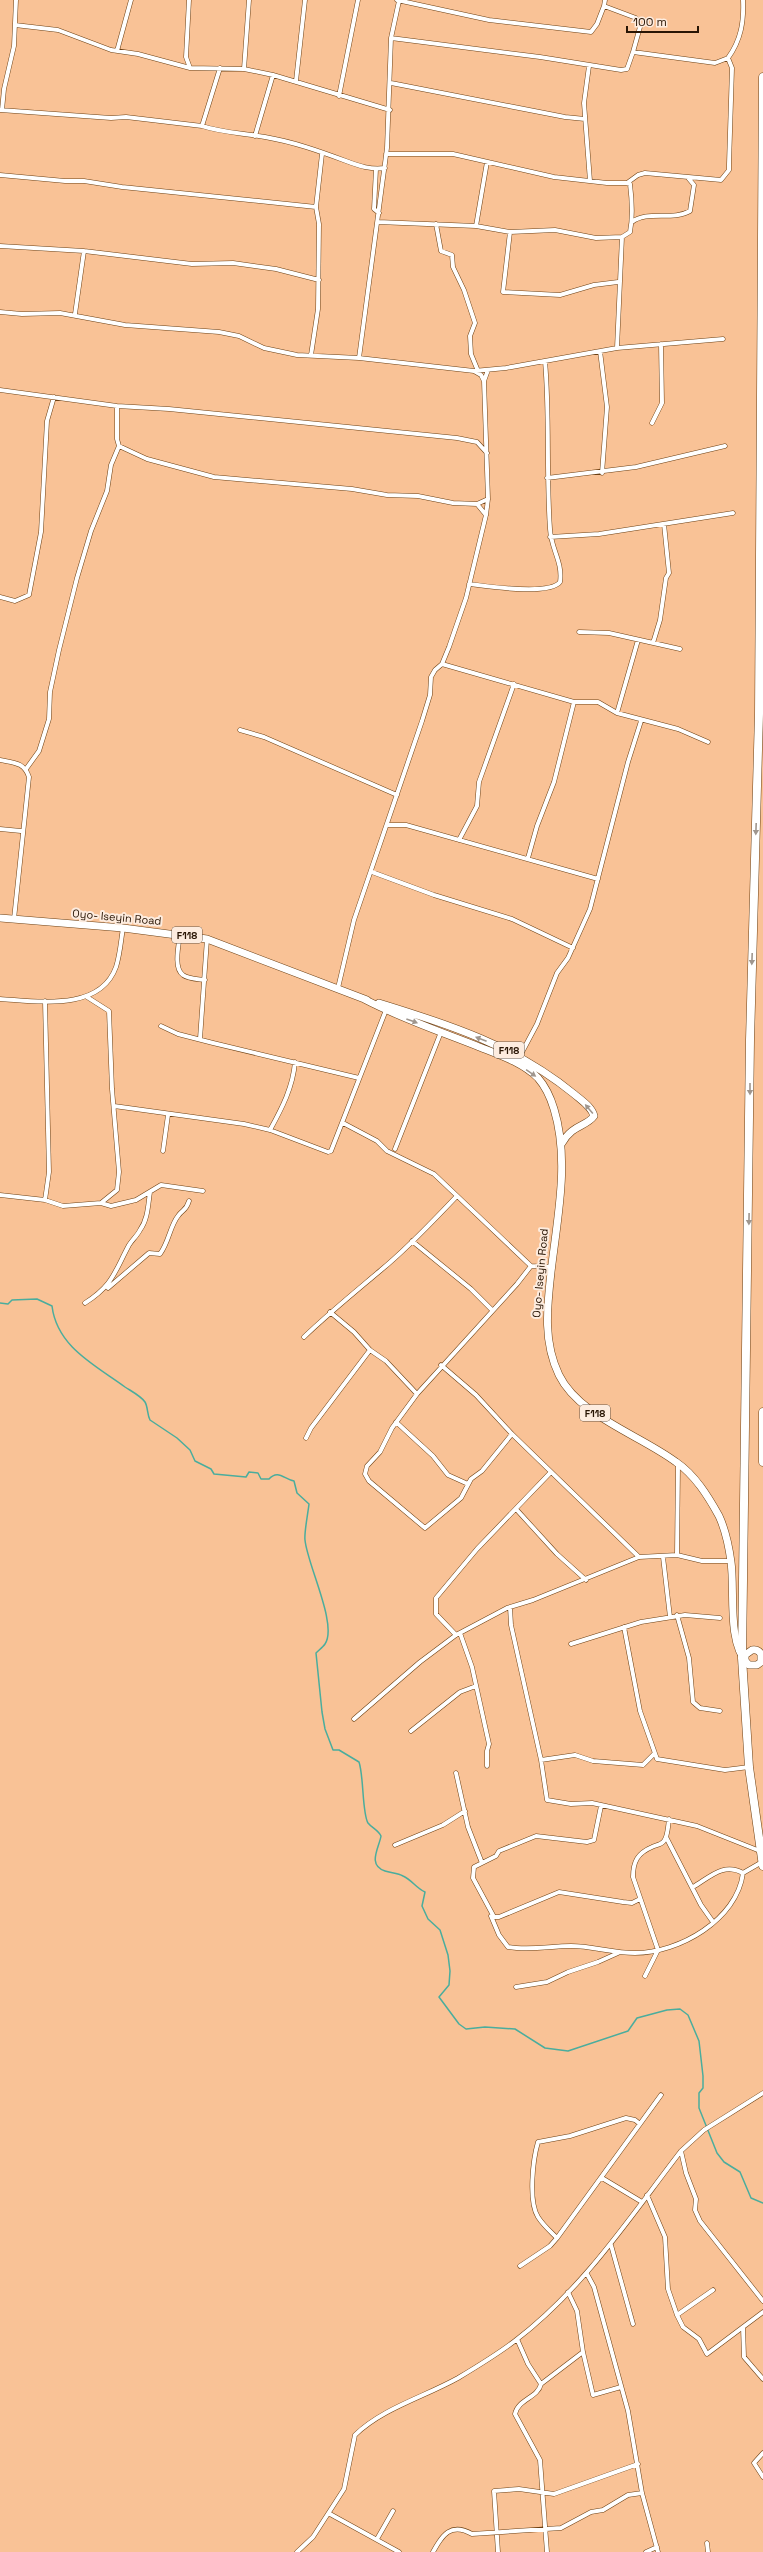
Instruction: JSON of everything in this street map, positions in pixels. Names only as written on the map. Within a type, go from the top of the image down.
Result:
[{"type":"highway","points":[[763,76],[759,714],[750,1040],[745,1655],[749,1767],[763,1864]]},
{"type":"highway","points":[[763,1412],[763,1462]]},
{"type":"main road","name":"Oyo- Iseyin Road","points":[[0,918],[123,928],[180,934],[207,939],[338,988],[386,1010],[502,1056],[538,1078],[551,1100],[562,1143],[561,1173],[547,1325],[549,1346],[560,1377],[569,1390],[594,1412],[678,1463],[706,1493],[720,1518],[731,1561],[736,1637],[745,1655]]},
{"type":"main road","name":"Oyo- Iseyin Road","points":[[364,999],[461,1031],[520,1056],[553,1077],[593,1112],[591,1120],[572,1129],[562,1143]]},
{"type":"main road","points":[[745,1655],[761,1656],[755,1666],[745,1655]]},
{"type":"street","points":[[16,0],[14,46],[4,89],[1,110],[111,118],[126,117],[202,126],[234,134],[254,136],[307,146],[322,154],[376,169],[385,168]]},
{"type":"street","points":[[117,51],[131,0]]},
{"type":"street","points":[[189,0],[186,57],[190,68]]},
{"type":"street","points":[[244,69],[249,0]]},
{"type":"street","points":[[296,81],[306,0]]},
{"type":"street","points":[[339,96],[358,0]]},
{"type":"street","points":[[359,358],[385,168],[390,110],[391,38],[398,1],[496,21],[591,32],[597,24],[605,0]]},
{"type":"street","points":[[633,52],[715,63],[728,58],[741,34],[744,19],[743,0]]},
{"type":"street","points":[[391,38],[540,57],[589,66],[627,69],[640,27],[636,18],[604,6]]},
{"type":"street","points":[[15,25],[58,30],[117,51],[138,54],[190,68],[244,69],[274,75],[339,96],[390,110]]},
{"type":"street","points":[[386,154],[453,154],[554,176],[590,181],[627,183],[638,175],[645,174],[721,180],[729,170],[732,68],[728,58]]},
{"type":"street","points":[[589,66],[585,85],[585,119],[590,181]]},
{"type":"street","points":[[202,126],[220,68]]},
{"type":"street","points":[[254,136],[274,75]]},
{"type":"street","points":[[391,83],[565,117],[585,119]]},
{"type":"street","points":[[311,356],[318,309],[320,280],[319,224],[316,207],[322,154]]},
{"type":"street","points":[[476,226],[487,162]]},
{"type":"street","points":[[376,169],[374,209],[379,213]]},
{"type":"street","points":[[0,175],[65,182],[84,181],[122,187],[316,207]]},
{"type":"street","points":[[632,222],[637,218],[670,216],[690,211],[694,185],[689,178]]},
{"type":"street","points":[[378,222],[476,226],[510,232],[555,230],[596,238],[622,237],[630,232],[632,222],[631,191],[630,184],[627,183]]},
{"type":"street","points":[[436,224],[441,251],[452,255],[453,267],[464,290],[475,323],[470,336],[472,354],[476,371],[484,381]]},
{"type":"street","points":[[510,232],[503,292],[560,295],[594,285],[618,282]]},
{"type":"street","points":[[617,348],[618,282],[622,237]]},
{"type":"street","points":[[0,246],[84,252],[192,264],[233,264],[276,269],[320,280]]},
{"type":"street","points":[[75,314],[84,252]]},
{"type":"street","points":[[0,312],[75,314],[94,320],[125,325],[233,334],[264,348],[311,356],[359,358],[476,371],[545,361],[617,348],[723,339]]},
{"type":"street","points":[[652,423],[662,403],[661,344]]},
{"type":"street","points":[[600,351],[607,407],[602,473]]},
{"type":"street","points":[[469,584],[510,589],[557,585],[561,575],[561,565],[551,546],[550,537],[547,478],[549,406],[545,361]]},
{"type":"street","points":[[338,988],[354,920],[388,825],[430,695],[431,677],[435,670],[442,664],[469,584],[486,515],[488,500],[484,381],[488,370]]},
{"type":"street","points":[[0,390],[117,406],[169,408],[388,430],[477,442],[487,439]]},
{"type":"street","points":[[0,597],[15,601],[29,595],[41,525],[48,422],[54,397]]},
{"type":"street","points":[[26,768],[39,751],[50,719],[53,678],[77,578],[91,531],[107,491],[111,465],[119,446],[117,439],[117,406]]},
{"type":"street","points":[[477,442],[487,453]]},
{"type":"street","points":[[119,446],[147,459],[214,477],[352,489],[387,495],[425,497],[453,503],[477,504],[488,500]]},
{"type":"street","points":[[547,478],[602,473],[725,446]]},
{"type":"street","points":[[477,504],[486,515]]},
{"type":"street","points":[[550,537],[599,534],[733,513]]},
{"type":"street","points":[[653,642],[660,620],[666,578],[669,573],[664,524]]},
{"type":"street","points":[[578,632],[609,633],[680,649]]},
{"type":"street","points":[[617,713],[638,640]]},
{"type":"street","points":[[442,664],[574,702],[598,702],[617,713],[641,721],[678,729],[708,742]]},
{"type":"street","points":[[458,840],[477,806],[479,782],[514,684]]},
{"type":"street","points":[[528,858],[537,826],[554,782],[574,702]]},
{"type":"street","points":[[520,1056],[537,1024],[557,973],[573,948],[590,909],[628,762],[641,721]]},
{"type":"street","points":[[240,730],[264,737],[397,795]]},
{"type":"street","points":[[0,760],[19,763],[26,768],[29,777],[21,831],[21,856],[14,919]]},
{"type":"street","points":[[388,825],[406,825],[528,858],[598,879]]},
{"type":"street","points":[[0,829],[21,831]]},
{"type":"street","points":[[372,872],[434,895],[512,919],[573,948]]},
{"type":"street","points":[[0,999],[45,1001],[87,997],[101,988],[114,971],[123,928]]},
{"type":"street","points":[[180,934],[178,952],[180,973],[184,976],[205,980]]},
{"type":"street","points":[[200,1040],[207,939]]},
{"type":"street","points":[[87,997],[109,1011],[119,1172],[117,1190],[101,1203]]},
{"type":"street","points":[[44,1200],[49,1172],[45,1001]]},
{"type":"street","points":[[114,1106],[168,1116],[244,1124],[270,1130],[328,1152],[331,1151],[386,1010]]},
{"type":"street","points":[[161,1026],[178,1034],[200,1040],[359,1078]]},
{"type":"street","points":[[395,1150],[441,1032]]},
{"type":"street","points":[[270,1130],[284,1106],[294,1074],[295,1062]]},
{"type":"street","points":[[163,1151],[168,1116]]},
{"type":"street","points":[[343,1123],[377,1142],[387,1151],[434,1174],[456,1197],[531,1266],[552,1267]]},
{"type":"street","points":[[0,1195],[44,1200],[63,1206],[101,1203],[111,1206],[136,1200],[164,1184],[203,1191]]},
{"type":"street","points":[[102,1291],[123,1260],[129,1245],[141,1229],[146,1216],[150,1192]]},
{"type":"street","points":[[304,1337],[330,1312],[412,1241],[456,1197]]},
{"type":"street","points":[[85,1303],[149,1253],[160,1254],[166,1246],[177,1217],[186,1210],[189,1201]]},
{"type":"street","points":[[412,1241],[471,1289],[492,1310]]},
{"type":"street","points":[[512,1434],[468,1484],[461,1498],[428,1526],[421,1527],[369,1481],[365,1474],[367,1466],[380,1452],[396,1422],[417,1394],[441,1365],[517,1284],[531,1266]]},
{"type":"street","points":[[330,1312],[354,1332],[370,1350],[386,1361],[417,1394]]},
{"type":"street","points":[[306,1438],[370,1350]]},
{"type":"street","points":[[441,1365],[476,1394],[512,1434],[639,1558]]},
{"type":"street","points":[[396,1422],[433,1456],[448,1475],[468,1484]]},
{"type":"street","points":[[677,1555],[678,1466]]},
{"type":"street","points":[[487,1766],[487,1751],[489,1744],[472,1667],[458,1634],[436,1614],[436,1598],[462,1567],[551,1472]]},
{"type":"street","points":[[516,1509],[557,1554],[586,1580]]},
{"type":"street","points":[[354,1719],[420,1662],[458,1634],[510,1607],[586,1580],[639,1558],[677,1555],[702,1561],[731,1561]]},
{"type":"street","points":[[663,1557],[670,1617]]},
{"type":"street","points":[[510,1607],[511,1624],[541,1760],[547,1800],[571,1804],[592,1803],[669,1820],[718,1833],[760,1851]]},
{"type":"street","points":[[677,1615],[689,1658],[693,1702],[700,1708],[720,1711]]},
{"type":"street","points":[[570,1644],[641,1622],[677,1615],[720,1618]]},
{"type":"street","points":[[624,1627],[640,1711],[657,1759],[725,1770],[749,1767]]},
{"type":"street","points":[[411,1731],[460,1692],[476,1686]]},
{"type":"street","points":[[541,1760],[575,1755],[593,1761],[643,1765],[654,1754]]},
{"type":"street","points":[[456,1773],[468,1827],[482,1863]]},
{"type":"street","points":[[601,1806],[594,1840],[587,1842],[536,1836],[499,1851],[496,1856],[474,1867],[473,1878],[500,1935],[508,1947],[524,1950],[572,1946],[618,1953],[658,1950],[693,1938],[728,1909],[742,1884],[743,1873]]},
{"type":"street","points":[[395,1845],[443,1825],[465,1811]]},
{"type":"street","points":[[645,1976],[658,1950],[633,1877],[636,1858],[643,1852],[662,1843],[666,1838],[669,1820]]},
{"type":"street","points":[[666,1838],[693,1887],[700,1904],[713,1922]]},
{"type":"street","points":[[743,1873],[763,1864]]},
{"type":"street","points":[[693,1887],[726,1868],[734,1868],[743,1873]]},
{"type":"street","points":[[491,1916],[499,1917],[545,1896],[559,1892],[610,1898],[632,1903],[640,1899]]},
{"type":"street","points":[[516,1987],[547,1982],[568,1972],[598,1962],[618,1953]]},
{"type":"street","points":[[297,2552],[313,2537],[330,2514],[344,2489],[350,2469],[352,2442],[360,2430],[409,2401],[457,2378],[517,2339],[587,2274],[611,2245],[681,2151],[704,2130],[763,2093]]},
{"type":"street","points":[[520,2266],[550,2246],[557,2238],[662,2095]]},
{"type":"street","points":[[557,2238],[537,2216],[533,2204],[535,2153],[538,2142],[570,2136],[626,2118],[636,2120],[640,2124]]},
{"type":"street","points":[[681,2151],[686,2173],[696,2199],[695,2210],[700,2221],[763,2301]]},
{"type":"street","points":[[602,2178],[642,2202]]},
{"type":"street","points":[[647,2195],[665,2237],[668,2289],[677,2316],[683,2327],[701,2340],[708,2354],[763,2312]]},
{"type":"street","points":[[611,2245],[633,2324]]},
{"type":"street","points":[[587,2274],[598,2301],[628,2411],[642,2493],[658,2550],[646,2552]]},
{"type":"street","points":[[677,2316],[713,2290]]},
{"type":"street","points":[[568,2292],[577,2311],[583,2352],[593,2394],[621,2387]]},
{"type":"street","points":[[743,2327],[744,2357],[763,2379]]},
{"type":"street","points":[[517,2339],[528,2364],[541,2384]]},
{"type":"street","points":[[547,2552],[540,2460],[515,2414],[519,2405],[538,2391],[541,2384],[583,2352]]},
{"type":"street","points":[[763,2453],[754,2463],[763,2477]]},
{"type":"street","points":[[498,2552],[494,2492],[519,2489],[543,2491],[554,2494],[638,2464]]},
{"type":"street","points":[[433,2552],[442,2536],[450,2531],[464,2529],[472,2534],[561,2528],[590,2512],[603,2510],[628,2494],[642,2493]]},
{"type":"street","points":[[378,2539],[393,2511]]},
{"type":"street","points":[[330,2514],[378,2539],[399,2552]]},
{"type":"street","points":[[707,2543],[708,2552]]},
{"type":"waterway","points":[[0,1303],[8,1304],[12,1300],[37,1299],[52,1306],[55,1320],[61,1333],[69,1344],[90,1363],[141,1398],[146,1404],[150,1420],[177,1438],[190,1450],[195,1461],[211,1469],[214,1474],[246,1477],[249,1472],[258,1473],[261,1479],[269,1479],[272,1476],[278,1475],[294,1481],[297,1493],[309,1504],[305,1540],[328,1623],[328,1635],[325,1644],[316,1653],[325,1729],[333,1750],[339,1750],[359,1762],[362,1776],[366,1818],[368,1823],[381,1836],[375,1860],[376,1865],[385,1871],[399,1874],[425,1892],[422,1906],[428,1919],[440,1930],[448,1955],[450,1971],[449,1985],[439,1997],[459,2024],[466,2029],[485,2027],[515,2029],[545,2048],[568,2051],[628,2031],[637,2018],[667,2010],[680,2009],[688,2015],[699,2041],[703,2076],[703,2088],[699,2093],[699,2108],[717,2153],[724,2162],[740,2172],[751,2198],[763,2203]]}]
